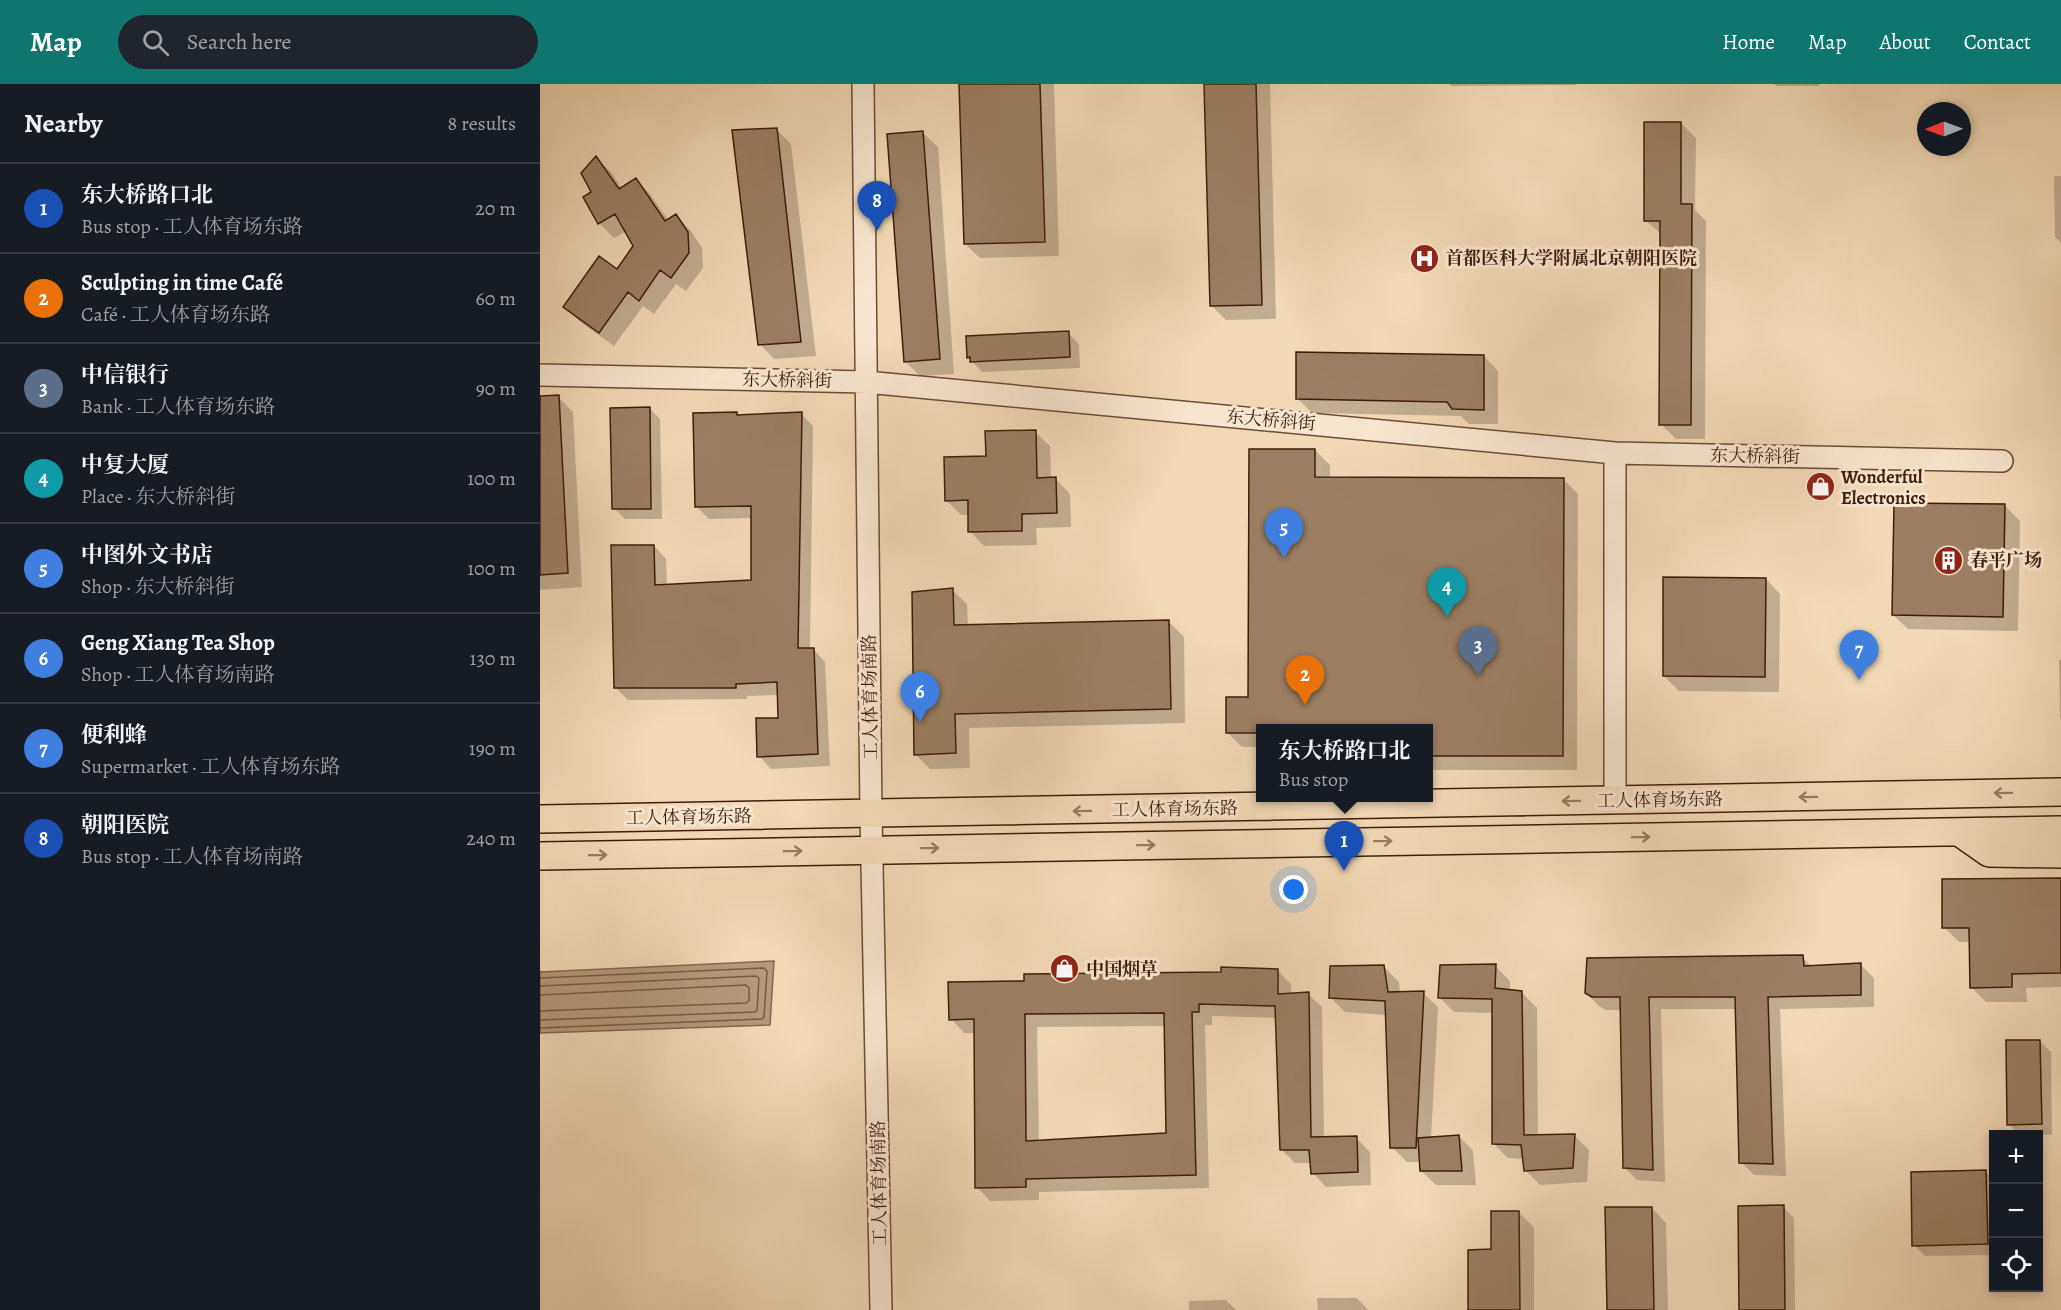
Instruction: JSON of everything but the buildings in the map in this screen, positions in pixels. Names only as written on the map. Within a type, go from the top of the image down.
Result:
[{"type":"main road","name":"工人体育场东路","points":[[540,819],[871,815],[2061,792]]},
{"type":"main road","name":"工人体育场东路","points":[[540,856],[2061,830]]},
{"type":"main road","points":[[1959,832],[1989,853],[2061,854]]},
{"type":"street","name":"工人体育场南路","points":[[863,84],[871,815],[881,1310]]},
{"type":"street","name":"东大桥斜街","points":[[540,375],[866,382],[1615,453],[2002,461]]},
{"type":"street","points":[[1615,453],[1615,801]]},
{"type":"water","points":[[774,961],[770,1025],[540,1033],[540,972]]},
{"type":"place","name":"朝阳医院","points":[[877,231]]},
{"type":"place","name":"首都医科大学附属北京朝阳医院","points":[[1424,258]]},
{"type":"place","name":"Wonderful Electronics","points":[[1820,487]]},
{"type":"place","name":"中图外文书店","points":[[1284,558]]},
{"type":"place","name":"春平广场","points":[[1949,560]]},
{"type":"place","name":"中复大厦","points":[[1447,617]]},
{"type":"place","name":"中信银行","points":[[1478,676]]},
{"type":"place","name":"便利蜂","points":[[1859,680]]},
{"type":"place","name":"Sculpting in time Café","points":[[1305,705]]},
{"type":"place","name":"Geng Xiang Tea Shop","points":[[920,722]]},
{"type":"place","name":"东大桥路口北","points":[[1344,871]]},
{"type":"place","name":"中国烟草","points":[[1065,969]]}]
